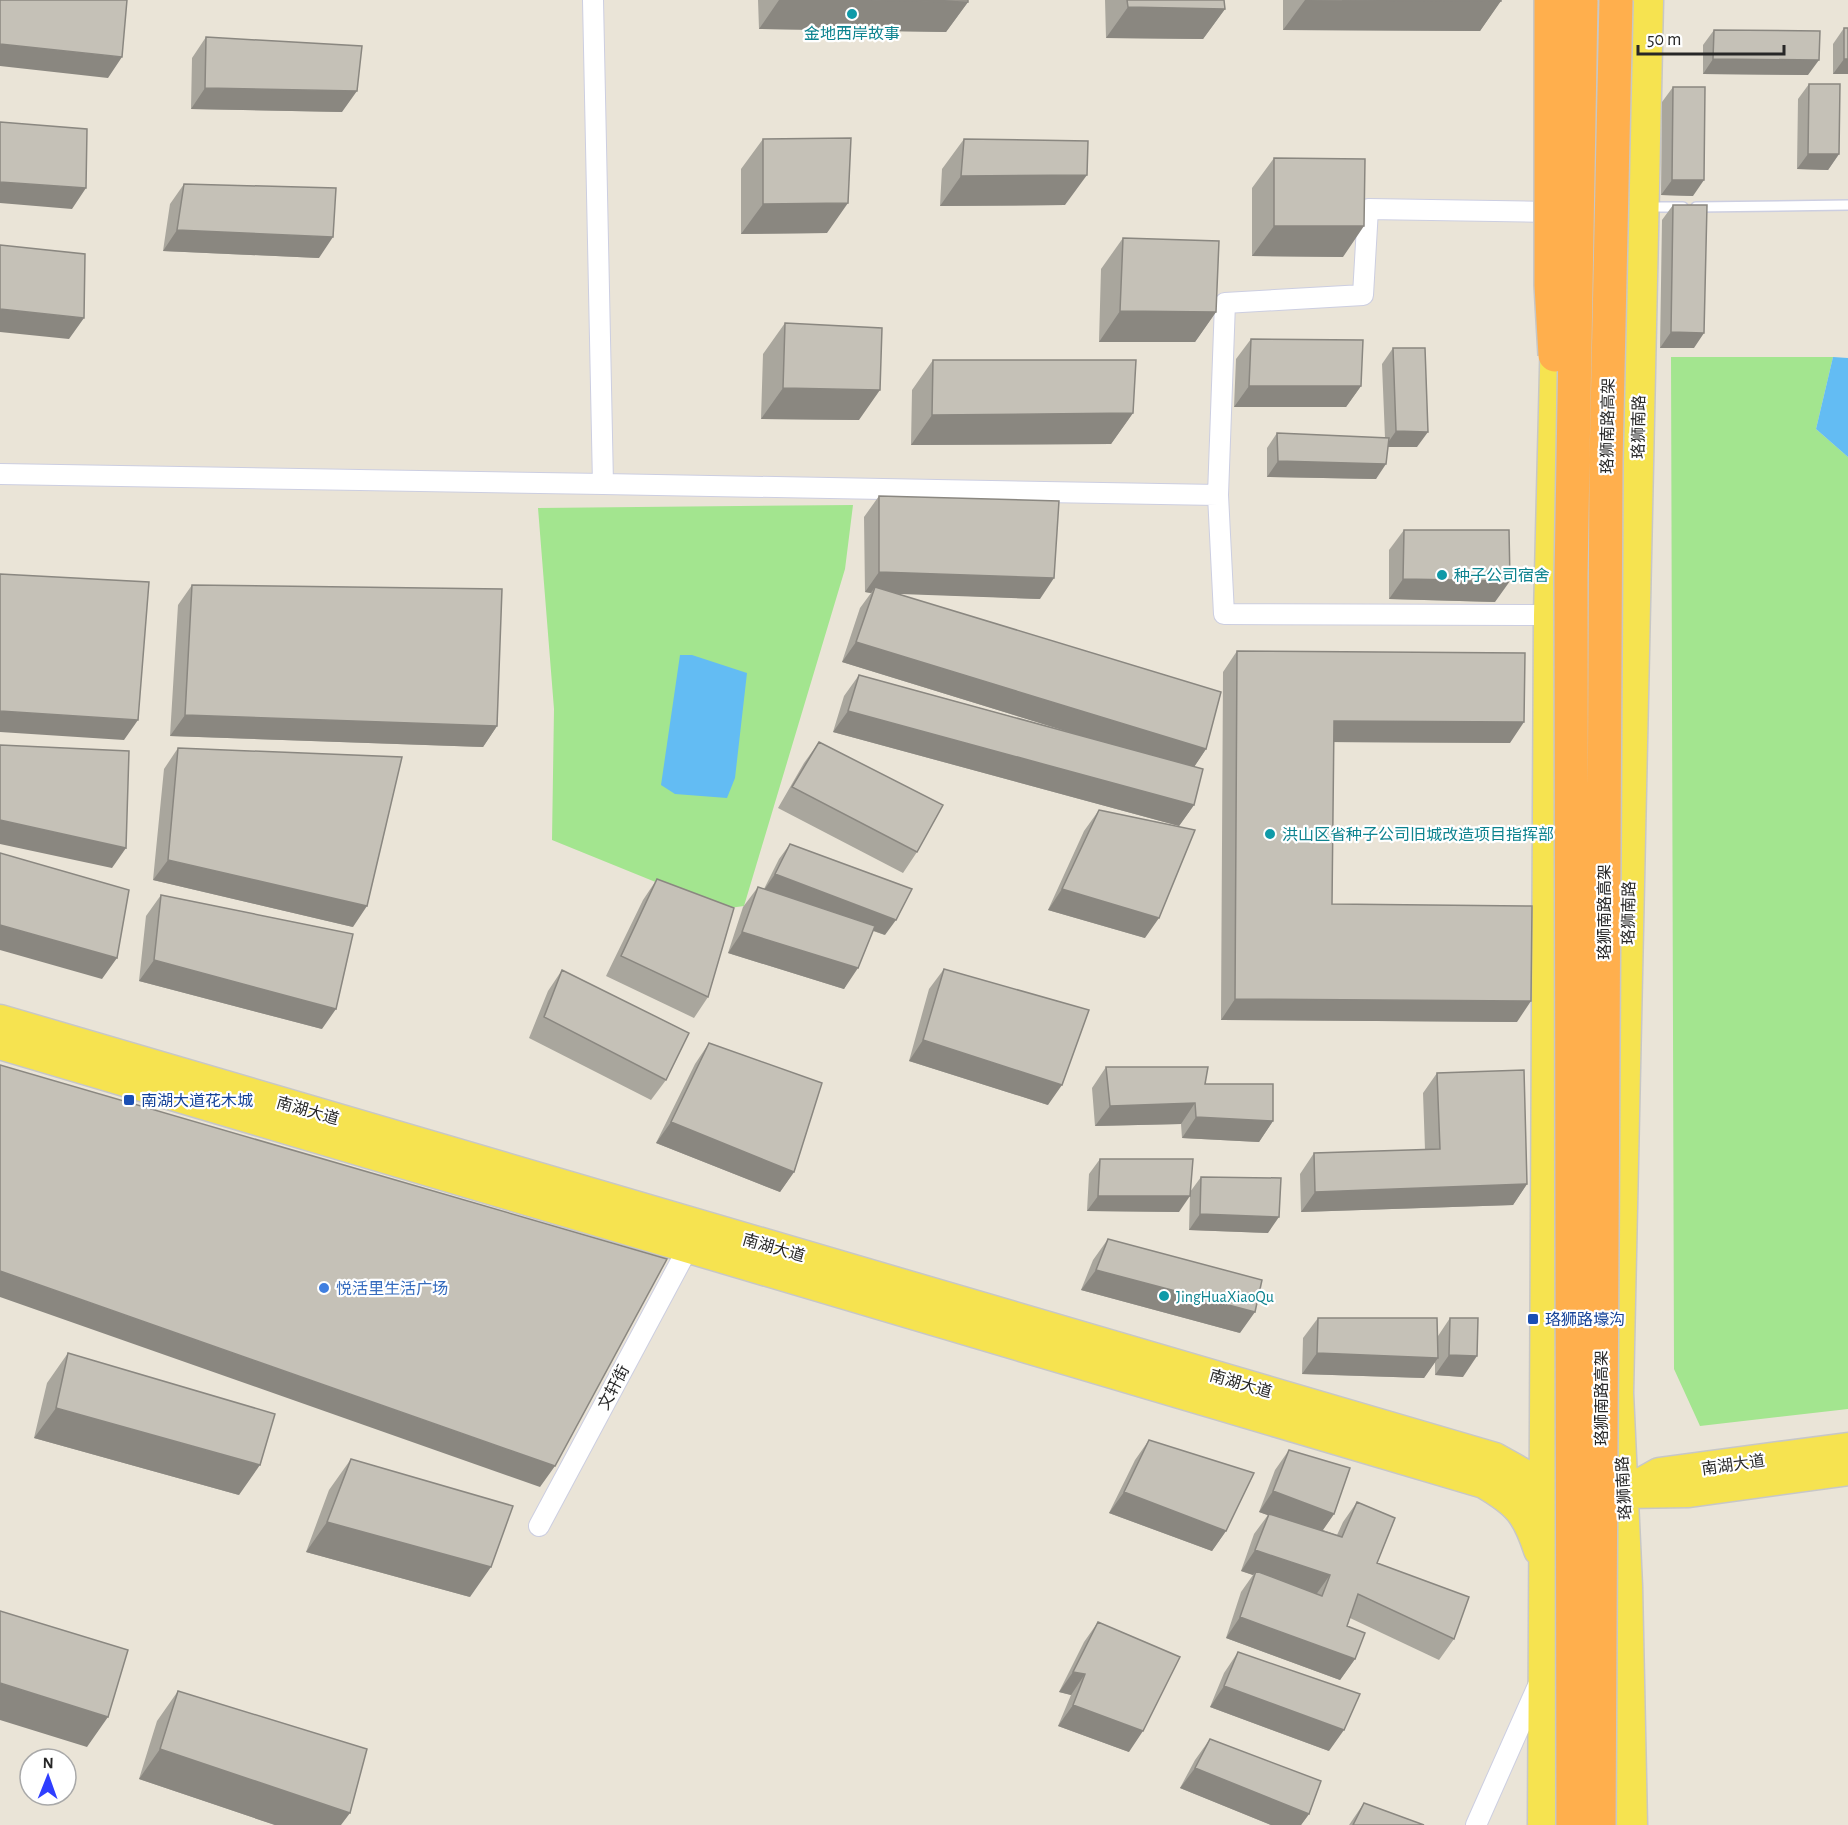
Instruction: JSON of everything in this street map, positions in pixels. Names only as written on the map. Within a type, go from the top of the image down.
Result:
[{"type":"highway","points":[[1551,0],[1551,285],[1571,577]]},
{"type":"highway","name":"珞狮南路高架","points":[[1573,1825],[1571,577],[1581,0]]},
{"type":"highway","name":"珞狮南路高架","points":[[1599,1825],[1606,474],[1616,0]]},
{"type":"main road","points":[[1543,1825],[1549,615],[1555,409],[1560,0]]},
{"type":"main road","name":"珞狮南路","points":[[1632,1825],[1618,1393],[1648,0]]},
{"type":"main road","name":"南湖大道","points":[[0,1020],[1543,1486],[1623,1493],[1689,1492],[1848,1470]]},
{"type":"main road","name":"南湖大道","points":[[0,1044],[688,1248],[1490,1470]]},
{"type":"main road","points":[[1618,1393],[1635,1447],[1650,1467],[1659,1473]]},
{"type":"main road","points":[[1543,1565],[1530,1521],[1508,1497],[1490,1470],[1530,1452],[1538,1444],[1544,1422]]},
{"type":"main road","name":"南湖大道","points":[[1623,1493],[1659,1473],[1848,1448]]},
{"type":"street","points":[[593,0],[603,484]]},
{"type":"street","points":[[1549,615],[1224,614],[1218,495],[1225,303],[1363,295],[1368,209],[1551,212]]},
{"type":"street","points":[[0,474],[1218,495]]},
{"type":"street","name":"文轩街","points":[[539,1526],[688,1248]]},
{"type":"street","points":[[1476,1825],[1543,1673]]},
{"type":"lane","points":[[1643,207],[1848,206]]},
{"type":"green space","points":[[1671,357],[1833,357],[1816,429],[1848,457],[1848,1409],[1700,1426],[1674,1369]]},
{"type":"green space","points":[[853,505],[845,569],[744,906],[722,909],[552,840],[554,709],[538,508]]},
{"type":"water","points":[[1833,357],[1848,358],[1848,457],[1816,429]]},
{"type":"water","points":[[680,655],[692,655],[747,673],[735,778],[727,798],[675,794],[661,785]]},
{"type":"building","points":[[0,0],[127,0],[122,57],[0,44]]},
{"type":"building","points":[[871,0],[968,0],[968,2]]},
{"type":"building","points":[[1127,0],[1224,0],[1225,9],[1128,7]]},
{"type":"building","points":[[1342,0],[1501,0],[1501,1]]},
{"type":"building","points":[[1844,28],[1848,28],[1848,59],[1844,59]]},
{"type":"building","points":[[1714,30],[1820,31],[1819,60],[1713,59]]},
{"type":"building","points":[[206,37],[362,46],[357,91],[205,88]]},
{"type":"building","points":[[1809,84],[1840,84],[1839,154],[1808,154]]},
{"type":"building","points":[[1673,87],[1705,87],[1704,180],[1672,180]]},
{"type":"building","points":[[0,122],[87,129],[86,188],[0,182]]},
{"type":"building","points":[[851,138],[848,203],[763,204],[763,139]]},
{"type":"building","points":[[964,139],[1088,141],[1087,175],[961,176]]},
{"type":"building","points":[[1274,158],[1365,159],[1364,226],[1274,226]]},
{"type":"building","points":[[184,184],[336,188],[333,237],[177,230]]},
{"type":"building","points":[[1673,205],[1707,205],[1704,333],[1671,332]]},
{"type":"building","points":[[1123,238],[1219,241],[1216,312],[1120,311]]},
{"type":"building","points":[[0,245],[85,254],[84,318],[0,309]]},
{"type":"building","points":[[785,323],[882,328],[880,390],[783,388]]},
{"type":"building","points":[[1251,339],[1363,340],[1361,386],[1249,386]]},
{"type":"building","points":[[1393,348],[1425,348],[1428,432],[1396,431]]},
{"type":"building","points":[[933,360],[1136,360],[1133,413],[932,415]]},
{"type":"building","points":[[1277,433],[1389,438],[1386,464],[1278,461]]},
{"type":"building","points":[[879,496],[1059,501],[1054,578],[879,572]]},
{"type":"building","points":[[1404,530],[1509,530],[1510,581],[1403,579]]},
{"type":"building","points":[[0,574],[149,582],[138,720],[0,711]]},
{"type":"building","points":[[192,585],[502,589],[497,726],[185,715]]},
{"type":"building","points":[[875,587],[1221,692],[1206,749],[856,642]]},
{"type":"building","name":"洪山区省种子公司旧城改造项目指挥部","points":[[1237,651],[1525,653],[1524,722],[1334,721],[1332,904],[1532,906],[1531,1001],[1235,999]]},
{"type":"building","points":[[859,675],[1203,769],[1194,805],[848,711]]},
{"type":"building","points":[[819,742],[943,805],[917,852],[792,787]]},
{"type":"building","points":[[0,745],[129,751],[126,848],[0,820]]},
{"type":"building","points":[[178,748],[402,757],[367,906],[168,860]]},
{"type":"building","points":[[1099,810],[1195,830],[1159,918],[1062,889]]},
{"type":"building","points":[[790,844],[912,889],[896,920],[775,874]]},
{"type":"building","points":[[0,853],[129,890],[117,958],[0,925]]},
{"type":"building","points":[[657,879],[734,908],[708,997],[621,956]]},
{"type":"building","points":[[758,887],[875,926],[858,968],[742,932]]},
{"type":"building","points":[[161,895],[353,934],[336,1009],[154,960]]},
{"type":"building","points":[[944,969],[1089,1010],[1062,1085],[923,1040]]},
{"type":"building","points":[[562,970],[689,1033],[666,1080],[544,1017]]},
{"type":"building","points":[[709,1043],[822,1083],[794,1172],[671,1122]]},
{"type":"building","name":"悦活里生活广场","points":[[0,1065],[667,1259],[555,1466],[0,1271]]},
{"type":"building","points":[[1106,1067],[1208,1067],[1205,1084],[1273,1084],[1273,1121],[1196,1117],[1195,1103],[1110,1106]]},
{"type":"building","points":[[1524,1070],[1527,1184],[1315,1192],[1314,1153],[1440,1149],[1437,1073]]},
{"type":"building","points":[[1100,1159],[1193,1159],[1190,1196],[1098,1196]]},
{"type":"building","points":[[1201,1177],[1281,1178],[1279,1217],[1200,1214]]},
{"type":"building","points":[[1108,1239],[1262,1280],[1255,1312],[1096,1270]]},
{"type":"building","points":[[1318,1318],[1437,1318],[1438,1358],[1317,1353]]},
{"type":"building","points":[[1450,1318],[1478,1318],[1477,1356],[1449,1355]]},
{"type":"building","points":[[68,1353],[275,1414],[260,1465],[56,1408]]},
{"type":"building","points":[[1149,1440],[1254,1473],[1226,1531],[1124,1492]]},
{"type":"building","points":[[1289,1450],[1350,1468],[1334,1514],[1273,1491]]},
{"type":"building","points":[[351,1459],[513,1506],[491,1567],[327,1522]]},
{"type":"building","points":[[1357,1502],[1395,1518],[1377,1563],[1469,1597],[1454,1639],[1358,1594],[1347,1626],[1365,1633],[1355,1659],[1240,1617],[1256,1571],[1322,1596],[1330,1575],[1255,1550],[1269,1514],[1342,1537]]},
{"type":"building","points":[[0,1611],[128,1650],[108,1717],[0,1683]]},
{"type":"building","points":[[1098,1622],[1180,1657],[1143,1731],[1073,1705],[1085,1674],[1073,1672]]},
{"type":"building","points":[[1238,1652],[1360,1694],[1344,1730],[1224,1686]]},
{"type":"building","points":[[178,1691],[367,1749],[350,1813],[160,1749]]},
{"type":"building","points":[[1210,1739],[1321,1781],[1309,1814],[1195,1768]]},
{"type":"building","points":[[1364,1803],[1424,1825],[1353,1825]]},
{"type":"place","name":"金地西岸故事","points":[[852,14]]},
{"type":"place","name":"种子公司宿舍","points":[[1442,575]]},
{"type":"place","name":"洪山区省种子公司旧城改造项目指挥部","points":[[1270,834]]},
{"type":"place","name":"南湖大道花木城","points":[[129,1100]]},
{"type":"place","name":"悦活里生活广场","points":[[324,1288]]},
{"type":"place","name":"JingHuaXiaoQu","points":[[1164,1296]]},
{"type":"place","name":"珞狮路壕沟","points":[[1533,1319]]}]
